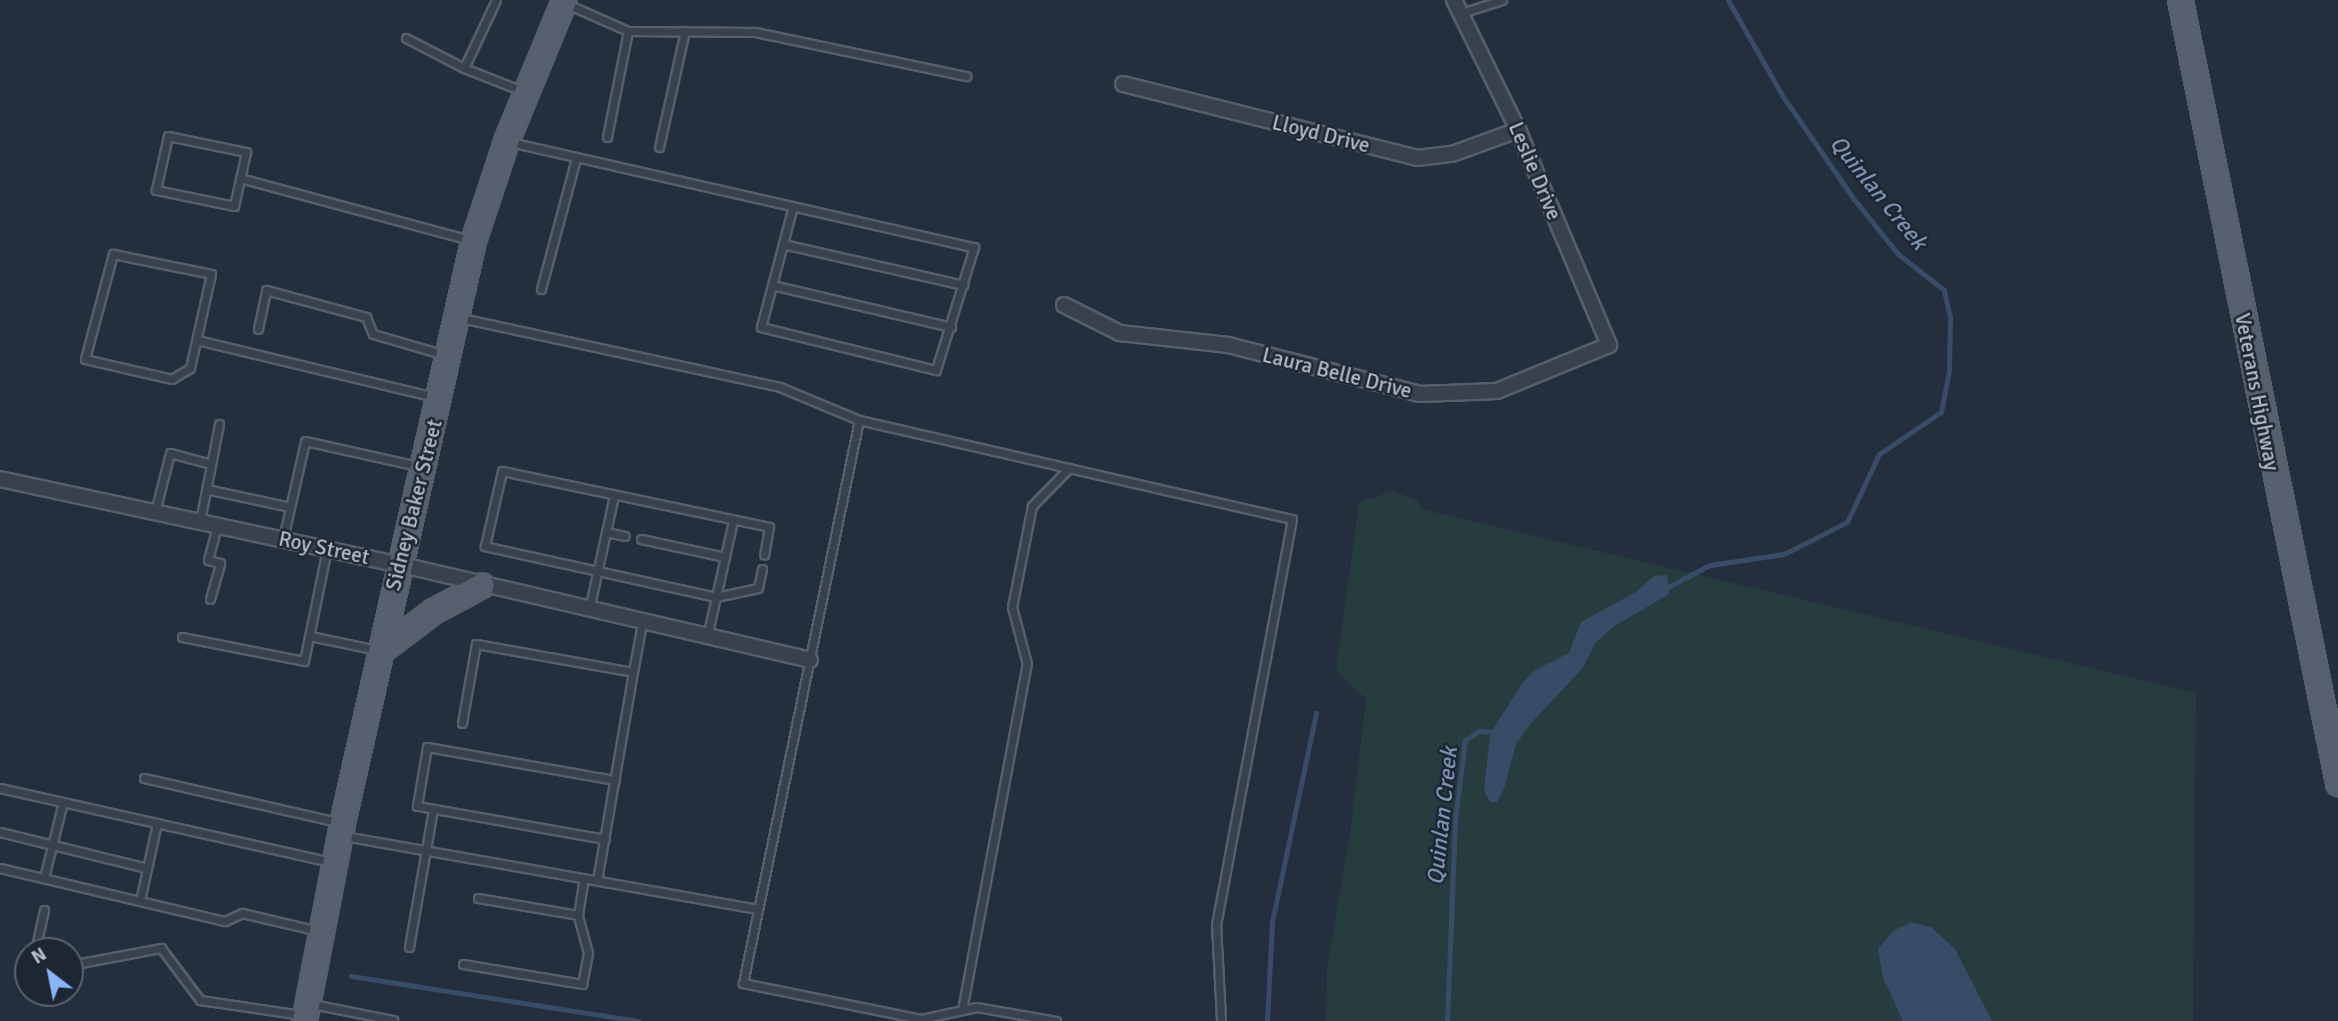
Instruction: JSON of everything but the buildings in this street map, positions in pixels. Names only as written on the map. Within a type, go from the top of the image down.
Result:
[{"type":"main road","name":"Veterans Highway","points":[[2180,0],[2338,783]]},
{"type":"main road","name":"Sidney Baker Street","points":[[306,1013],[340,829],[473,241],[506,141],[561,1]]},
{"type":"main road","points":[[380,651],[433,611],[482,585]]},
{"type":"street","name":"Leslie Drive","points":[[1457,7],[1518,130],[1609,345]]},
{"type":"street","name":"Lloyd Drive","points":[[1123,84],[1417,158],[1452,154],[1518,130]]},
{"type":"street","name":"Laura Belle Drive","points":[[1063,305],[1119,333],[1228,345],[1420,394],[1497,391],[1609,345]]},
{"type":"street","name":"Roy Street","points":[[0,479],[398,564],[589,611],[810,660]]},
{"type":"lane","points":[[464,68],[496,0]]},
{"type":"lane","points":[[1457,7],[1502,0]]},
{"type":"lane","points":[[561,1],[628,31],[755,32],[966,76]]},
{"type":"lane","points":[[607,137],[628,31]]},
{"type":"lane","points":[[659,147],[685,31]]},
{"type":"lane","points":[[406,38],[464,68],[526,93]]},
{"type":"lane","points":[[167,136],[246,152],[240,177],[234,206],[156,190],[167,136]]},
{"type":"lane","points":[[506,141],[576,158],[793,206],[974,247],[936,370],[761,327],[793,206]]},
{"type":"lane","points":[[541,289],[576,158]]},
{"type":"lane","points":[[240,177],[473,241]]},
{"type":"lane","points":[[783,244],[963,285]]},
{"type":"lane","points":[[113,254],[211,274],[197,340],[190,368],[172,379],[85,359],[113,254]]},
{"type":"lane","points":[[772,285],[951,327]]},
{"type":"lane","points":[[258,329],[266,289],[366,317],[373,334],[447,355]]},
{"type":"lane","points":[[455,317],[780,387],[859,420],[1292,519],[1216,923],[1221,1021]]},
{"type":"lane","points":[[197,340],[439,398]]},
{"type":"lane","points":[[859,420],[743,983],[921,1018],[977,1007],[1056,1021]]},
{"type":"lane","points":[[200,522],[219,424]]},
{"type":"lane","points":[[283,539],[305,441],[424,467]]},
{"type":"lane","points":[[155,512],[170,453],[211,464]]},
{"type":"lane","points":[[962,1010],[1027,664],[1012,607],[1032,506],[1069,468]]},
{"type":"lane","points":[[762,569],[758,588],[716,597],[485,546],[502,471],[769,527],[764,555]]},
{"type":"lane","points":[[206,489],[290,507]]},
{"type":"lane","points":[[589,611],[614,495]]},
{"type":"lane","points":[[707,638],[733,521]]},
{"type":"lane","points":[[210,599],[220,563],[208,560],[217,525]]},
{"type":"lane","points":[[607,532],[625,536]]},
{"type":"lane","points":[[641,539],[726,557]]},
{"type":"lane","points":[[182,637],[304,661],[327,549]]},
{"type":"lane","points":[[597,880],[642,623]]},
{"type":"lane","points":[[310,636],[380,651]]},
{"type":"lane","points":[[462,723],[477,643],[633,672]]},
{"type":"lane","points":[[605,839],[416,806],[427,747],[615,780]]},
{"type":"lane","points":[[144,778],[426,850],[758,909]]},
{"type":"lane","points":[[0,788],[334,863]]},
{"type":"lane","points":[[44,878],[63,802]]},
{"type":"lane","points":[[409,947],[433,809]]},
{"type":"lane","points":[[140,901],[157,823]]},
{"type":"lane","points":[[0,832],[147,868]]},
{"type":"lane","points":[[0,868],[225,921],[242,913],[321,932]]},
{"type":"lane","points":[[463,964],[582,984],[588,953],[578,915],[584,878]]},
{"type":"lane","points":[[478,898],[578,915]]},
{"type":"lane","points":[[38,937],[44,910]]},
{"type":"lane","points":[[84,962],[161,948],[200,1000],[395,1021]]},
{"type":"green space","points":[[1393,491],[1418,501],[1421,509],[2196,693],[2193,1021],[1326,1021],[1327,967],[1350,834],[1366,699],[1336,670],[1359,502]]},
{"type":"water","points":[[1667,575],[1669,594],[1616,625],[1596,642],[1582,669],[1532,722],[1516,744],[1504,789],[1497,802],[1490,802],[1484,791],[1490,734],[1521,685],[1533,671],[1569,653],[1581,622],[1636,592],[1654,576]]},
{"type":"water","points":[[1911,922],[1931,927],[1955,949],[1992,1021],[1903,1021],[1883,978],[1878,949],[1893,931]]},
{"type":"waterway","name":"Quinlan Creek","points":[[1666,588],[1710,565],[1784,554],[1847,522],[1879,454],[1941,412],[1949,371],[1950,317],[1944,290],[1898,254],[1853,198],[1782,95],[1728,0]]},
{"type":"waterway","points":[[1267,1021],[1272,922],[1316,713]]},
{"type":"waterway","name":"Quinlan Creek","points":[[1447,1021],[1455,820],[1465,740],[1479,731],[1497,732]]},
{"type":"waterway","points":[[351,976],[639,1021]]}]
